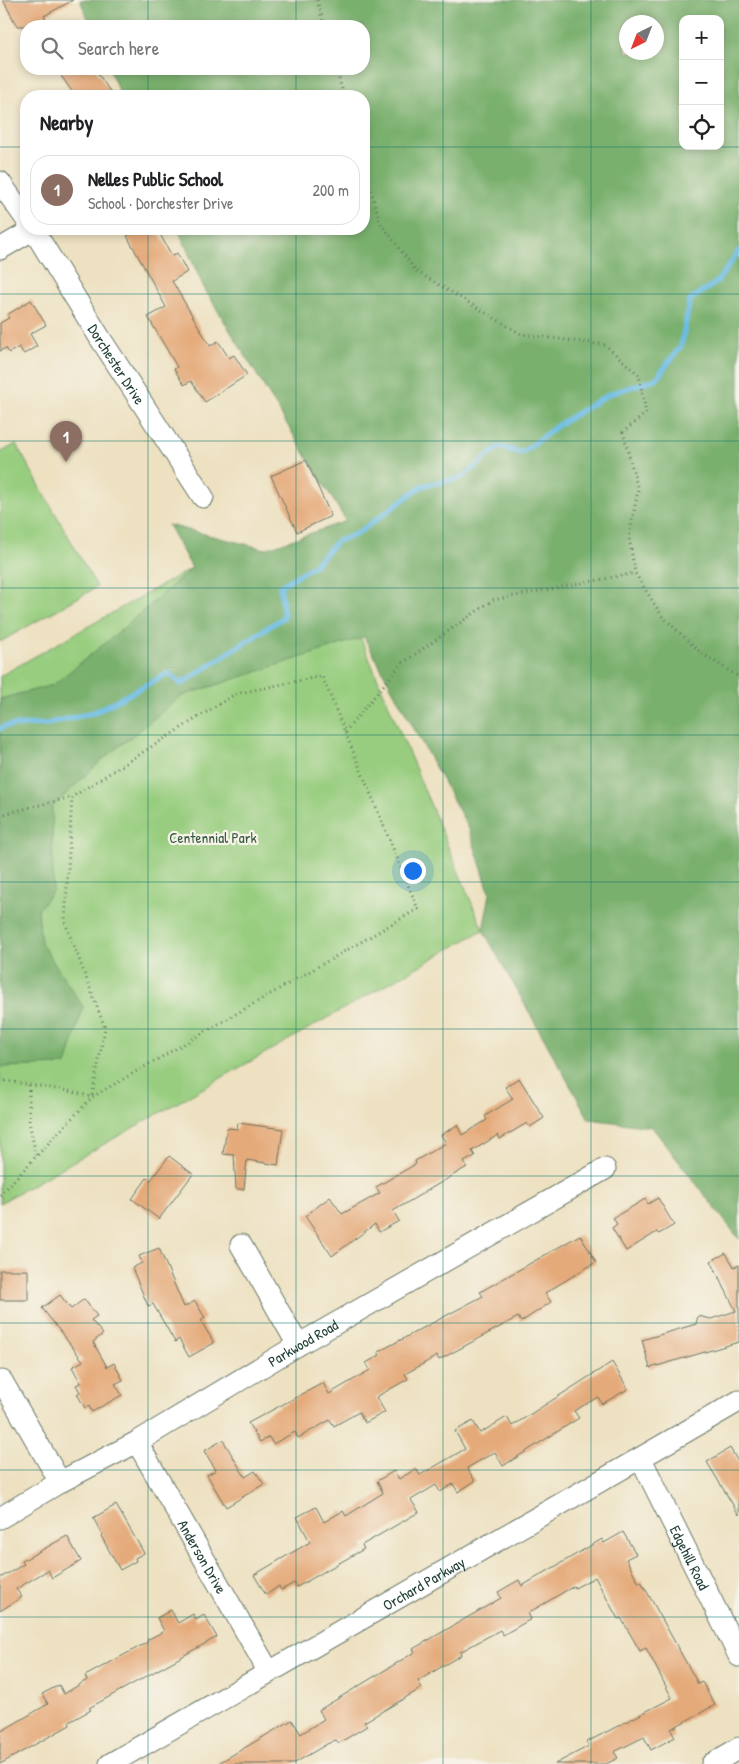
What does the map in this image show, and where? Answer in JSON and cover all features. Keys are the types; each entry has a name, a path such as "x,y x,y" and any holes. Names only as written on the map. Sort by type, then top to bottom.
{"street":[{"path":"0,182 20,210"},
{"path":"0,249 23,235"},
{"name":"Dorchester Drive","path":"37,235 100,338 203,497"},
{"name":"Parkwood Road","path":"0,1518 60,1482 138,1442 298,1345 605,1168"},
{"path":"241,1245 298,1345"},
{"path":"2,1381 60,1482"},
{"name":"Orchard Parkway","path":"110,1764 739,1401"},
{"name":"Anderson Drive","path":"138,1442 268,1672"},
{"name":"Edgehill Road","path":"641,1459 739,1656"},
{"path":"712,1764 739,1748"}],"path":[{"path":"318,0 323,20"},
{"path":"338,75 342,90"},
{"path":"370,187 380,222 416,270 521,334 605,345 639,375 646,413 623,432 638,490 629,537 635,573 662,616 701,653 739,677"},
{"path":"345,732 401,664 493,600 635,573"},
{"path":"0,815 72,797 235,694 322,676 418,909 92,1097 0,1195"},
{"path":"72,797 65,922 105,1028 92,1097"},
{"path":"0,1080 69,1091 92,1097"},
{"path":"29,1085 29,1121 36,1156"}],"green space":[{"path":"80,0 739,0 739,1239 652,1127 589,1119 483,930 490,894 469,829 364,637 182,696 102,760 52,807 53,890 38,910 41,943 83,1007 66,1065 0,1067 0,699 53,685 119,632 192,568 168,525 265,549 346,521 204,288 181,235 370,235 370,90 118,90 112,75 370,75 370,20 88,20"},
{"path":"16,444 97,587 0,642 0,453"},
{"name":"Centennial Park","path":"192,568 338,584 483,930 0,1203 0,676"}],"building":[{"path":"3,0 73,0 44,16 46,20 20,20 20,26 17,26"},
{"path":"61,75 99,75 109,90 71,90"},
{"path":"160,235 172,256 177,253 187,272 172,281 210,346 218,341 229,358 234,355 247,375 205,402 191,381 184,385 174,369 177,367 148,317 166,307 127,236"},
{"path":"31,300 46,325 30,334 37,346 24,354 19,347 9,353 6,348 0,351 0,323 9,318 7,315"},
{"path":"306,460 331,516 297,532 271,476"},
{"path":"519,1078 544,1118 530,1127 527,1123 500,1139 498,1135 472,1151 475,1156 464,1162 467,1167 393,1211 399,1221 379,1232 375,1224 332,1256 305,1216 330,1197 342,1214 380,1193 376,1187 416,1164 415,1161 446,1143 441,1135 457,1125 462,1135 487,1120 485,1116 513,1099 505,1087"},
{"path":"238,1123 283,1129 278,1165 247,1160 244,1189 236,1189 234,1155 223,1154 227,1128 237,1129"},
{"path":"169,1156 193,1174 159,1219 132,1199 147,1178 150,1181"},
{"path":"658,1198 674,1225 659,1234 657,1232 626,1251 612,1228 617,1224 613,1218 645,1199 648,1204"},
{"path":"580,1235 596,1262 545,1293 551,1302 521,1322 518,1317 439,1360 437,1356 405,1374 408,1379 376,1397 385,1412 365,1423 359,1412 334,1426 330,1420 298,1438 295,1432 273,1444 269,1437 260,1442 248,1423 323,1383 329,1394 370,1370 366,1363 380,1355 378,1352 483,1296 480,1292"},
{"path":"159,1248 184,1307 195,1301 205,1318 201,1321 214,1343 189,1357 179,1339 175,1342 153,1304 148,1306 132,1268 142,1263 139,1256"},
{"path":"726,1253 734,1267 739,1265 739,1342 650,1368 642,1340 696,1324 698,1316 711,1319 736,1311 711,1261"},
{"path":"0,1270 28,1270 28,1300 0,1300"},
{"path":"60,1295 71,1309 84,1299 97,1316 91,1320 103,1334 93,1342 107,1367 114,1363 123,1380 115,1384 122,1395 92,1412 89,1406 85,1408 77,1394 80,1392 76,1385 81,1383 72,1367 83,1361 42,1308"},
{"path":"612,1362 628,1389 602,1404 598,1397 574,1411 579,1418 503,1466 495,1452 467,1468 475,1481 458,1492 453,1484 440,1492 436,1485 411,1500 419,1512 362,1545 364,1549 297,1587 294,1583 281,1590 279,1586 266,1595 254,1575 310,1542 297,1517 316,1507 324,1522 343,1511 346,1516 383,1493 377,1481 394,1471 399,1479 416,1469 420,1475 465,1449 455,1431 473,1421 480,1433 507,1417 512,1426"},
{"path":"223,1440 245,1477 255,1471 264,1484 226,1507 207,1475 216,1470 204,1451"},
{"path":"730,1448 739,1463 739,1515 707,1462"},
{"path":"116,1505 144,1553 135,1558 136,1561 120,1570 93,1518"},
{"path":"623,1532 636,1554 626,1559 639,1583 641,1581 698,1684 702,1682 715,1705 671,1729 675,1737 651,1750 644,1737 614,1752 618,1758 606,1764 555,1764 589,1746 587,1742 672,1698 646,1648 640,1651 621,1618 618,1619 595,1577 575,1588 574,1586 528,1613 531,1619 503,1635 500,1630 460,1652 461,1655 418,1681 422,1688 364,1722 367,1726 339,1743 336,1740 327,1744 293,1764 217,1764 292,1720 301,1734 324,1719 319,1710 415,1652 413,1649 501,1598 498,1592 519,1580 522,1586 602,1539 604,1543"},
{"path":"67,1536 81,1561 52,1578 48,1570 16,1589 22,1597 0,1611 0,1578 24,1564 22,1561"},
{"path":"171,1610 178,1623 193,1614 196,1620 204,1615 217,1637 89,1708 91,1710 69,1722 70,1725 0,1764 0,1732 48,1704 42,1694 59,1685 64,1694 87,1680 85,1676 148,1642 147,1640 164,1631 157,1618"}],"waterway":[{"path":"0,729 5,726 47,724 95,712 169,673 181,684 284,617 280,586 313,566 337,541 355,535 422,486 463,477 499,447 522,453 558,425 609,394 656,379 681,346 690,300 717,282 739,251"}],"place":[{"name":"Nelles Public School","path":"66,462"}]}
